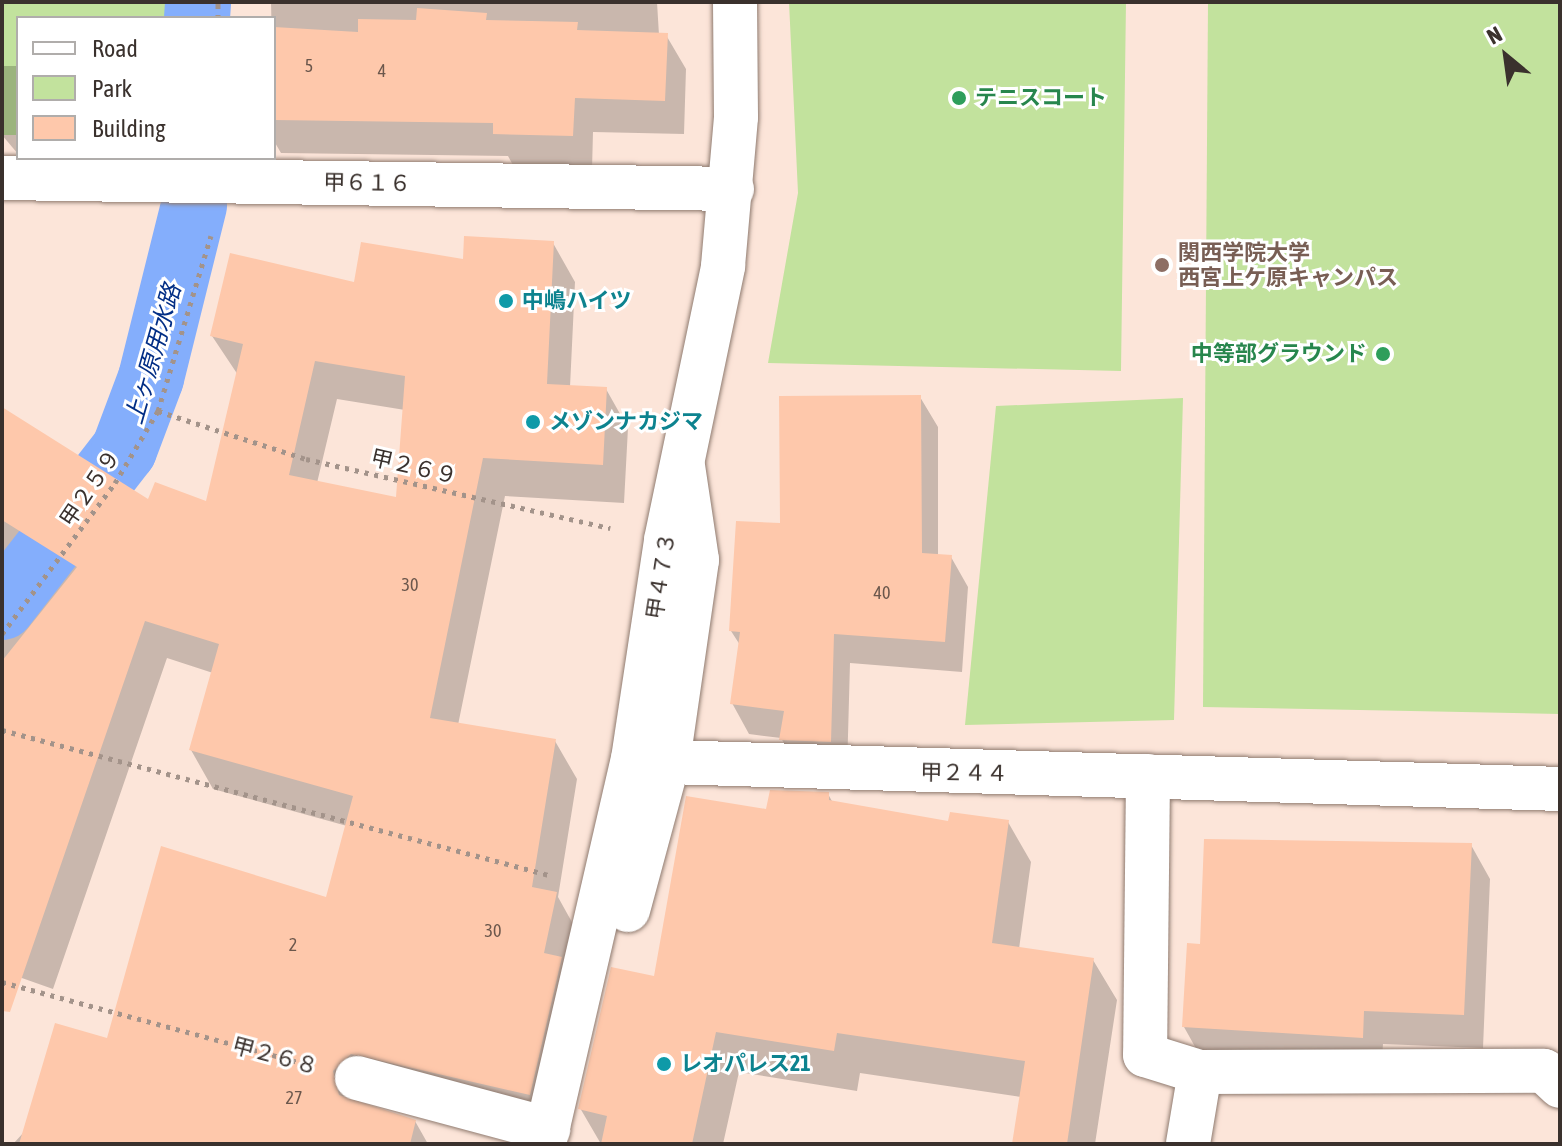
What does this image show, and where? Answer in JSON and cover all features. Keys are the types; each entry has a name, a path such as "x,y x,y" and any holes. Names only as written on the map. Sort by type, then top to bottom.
{"street":[{"name":"甲４７３","path":"546,1137 633,759 666,540 723,266 732,189 735,2"},
{"name":"甲６１６","path":"2,178 732,189"},
{"path":"559,1084 591,1048 668,762 697,560 683,466"},
{"name":"甲２４４","path":"668,762 1560,789"},
{"path":"1148,776 1145,1055 1200,1072 1544,1071 1560,1086"},
{"path":"1188,1144 1200,1072"},
{"path":"357,1078 546,1137"}],"path":[{"name":"甲２５９","path":"2,634 115,483 158,411 216,220 214,180"},
{"name":"甲２６９","path":"158,411 306,459 666,540"},
{"path":"2,730 604,890"},
{"name":"甲２６８","path":"2,982 357,1078"}],"green space":[{"path":"2,2 179,2 178,16 16,16 16,135 2,135"},
{"name":"テニスコート","path":"789,2 1126,2 1121,371 768,363 798,193"},
{"name":"中等部グラウンド","path":"1208,2 1560,2 1560,714 1203,707"},
{"path":"1183,398 1174,720 965,725 996,406"}],"building":[{"path":"417,8 487,13 486,20 578,22 577,30 668,33 665,101 575,98 573,136 493,134 493,123 276,120 276,27 358,32 358,19 416,20"},
{"path":"464,236 554,241 547,384 607,387 603,465 483,458 430,718 556,739 532,887 557,892 544,953 562,957 530,1095 351,1054 333,1071 339,1095 416,1120 410,1144 19,1144 55,1023 107,1038 161,846 326,897 353,796 189,750 219,644 145,621 10,1012 2,1011 2,661 77,567 2,520 2,407 148,499 155,482 206,501 243,344 210,336 230,253 354,282 361,242 463,259","holes":["315,361 405,376 396,497 289,475"]},
{"path":"921,395 922,553 952,555 945,642 834,634 831,742 779,740 784,711 730,704 740,632 729,631 736,521 780,523 779,396"},
{"path":"770,790 829,792 829,800 948,821 950,812 1009,820 992,943 1094,958 1067,1144 1012,1144 1025,1061 837,1033 834,1051 716,1032 692,1144 601,1144 607,1116 578,1109 611,967 654,976 686,796 766,809"},
{"path":"1204,839 1472,843 1464,1015 1364,1011 1363,1038 1182,1027 1187,943 1200,944"}],"waterway":[{"name":"上ヶ原用水路","path":"197,16 198,2"},
{"name":"上ヶ原用水路","path":"2,607 124,450 151,378 194,205"}],"place":[{"name":"テニスコート","path":"959,98"},
{"name":"関西学院大学 西宮上ケ原キャンパス","path":"1162,265"},
{"name":"中嶋ハイツ","path":"506,301"},
{"name":"中等部グラウンド","path":"1383,354"},
{"name":"メゾンナカジマ","path":"533,422"},
{"name":"レオパレス21","path":"664,1064"}]}
